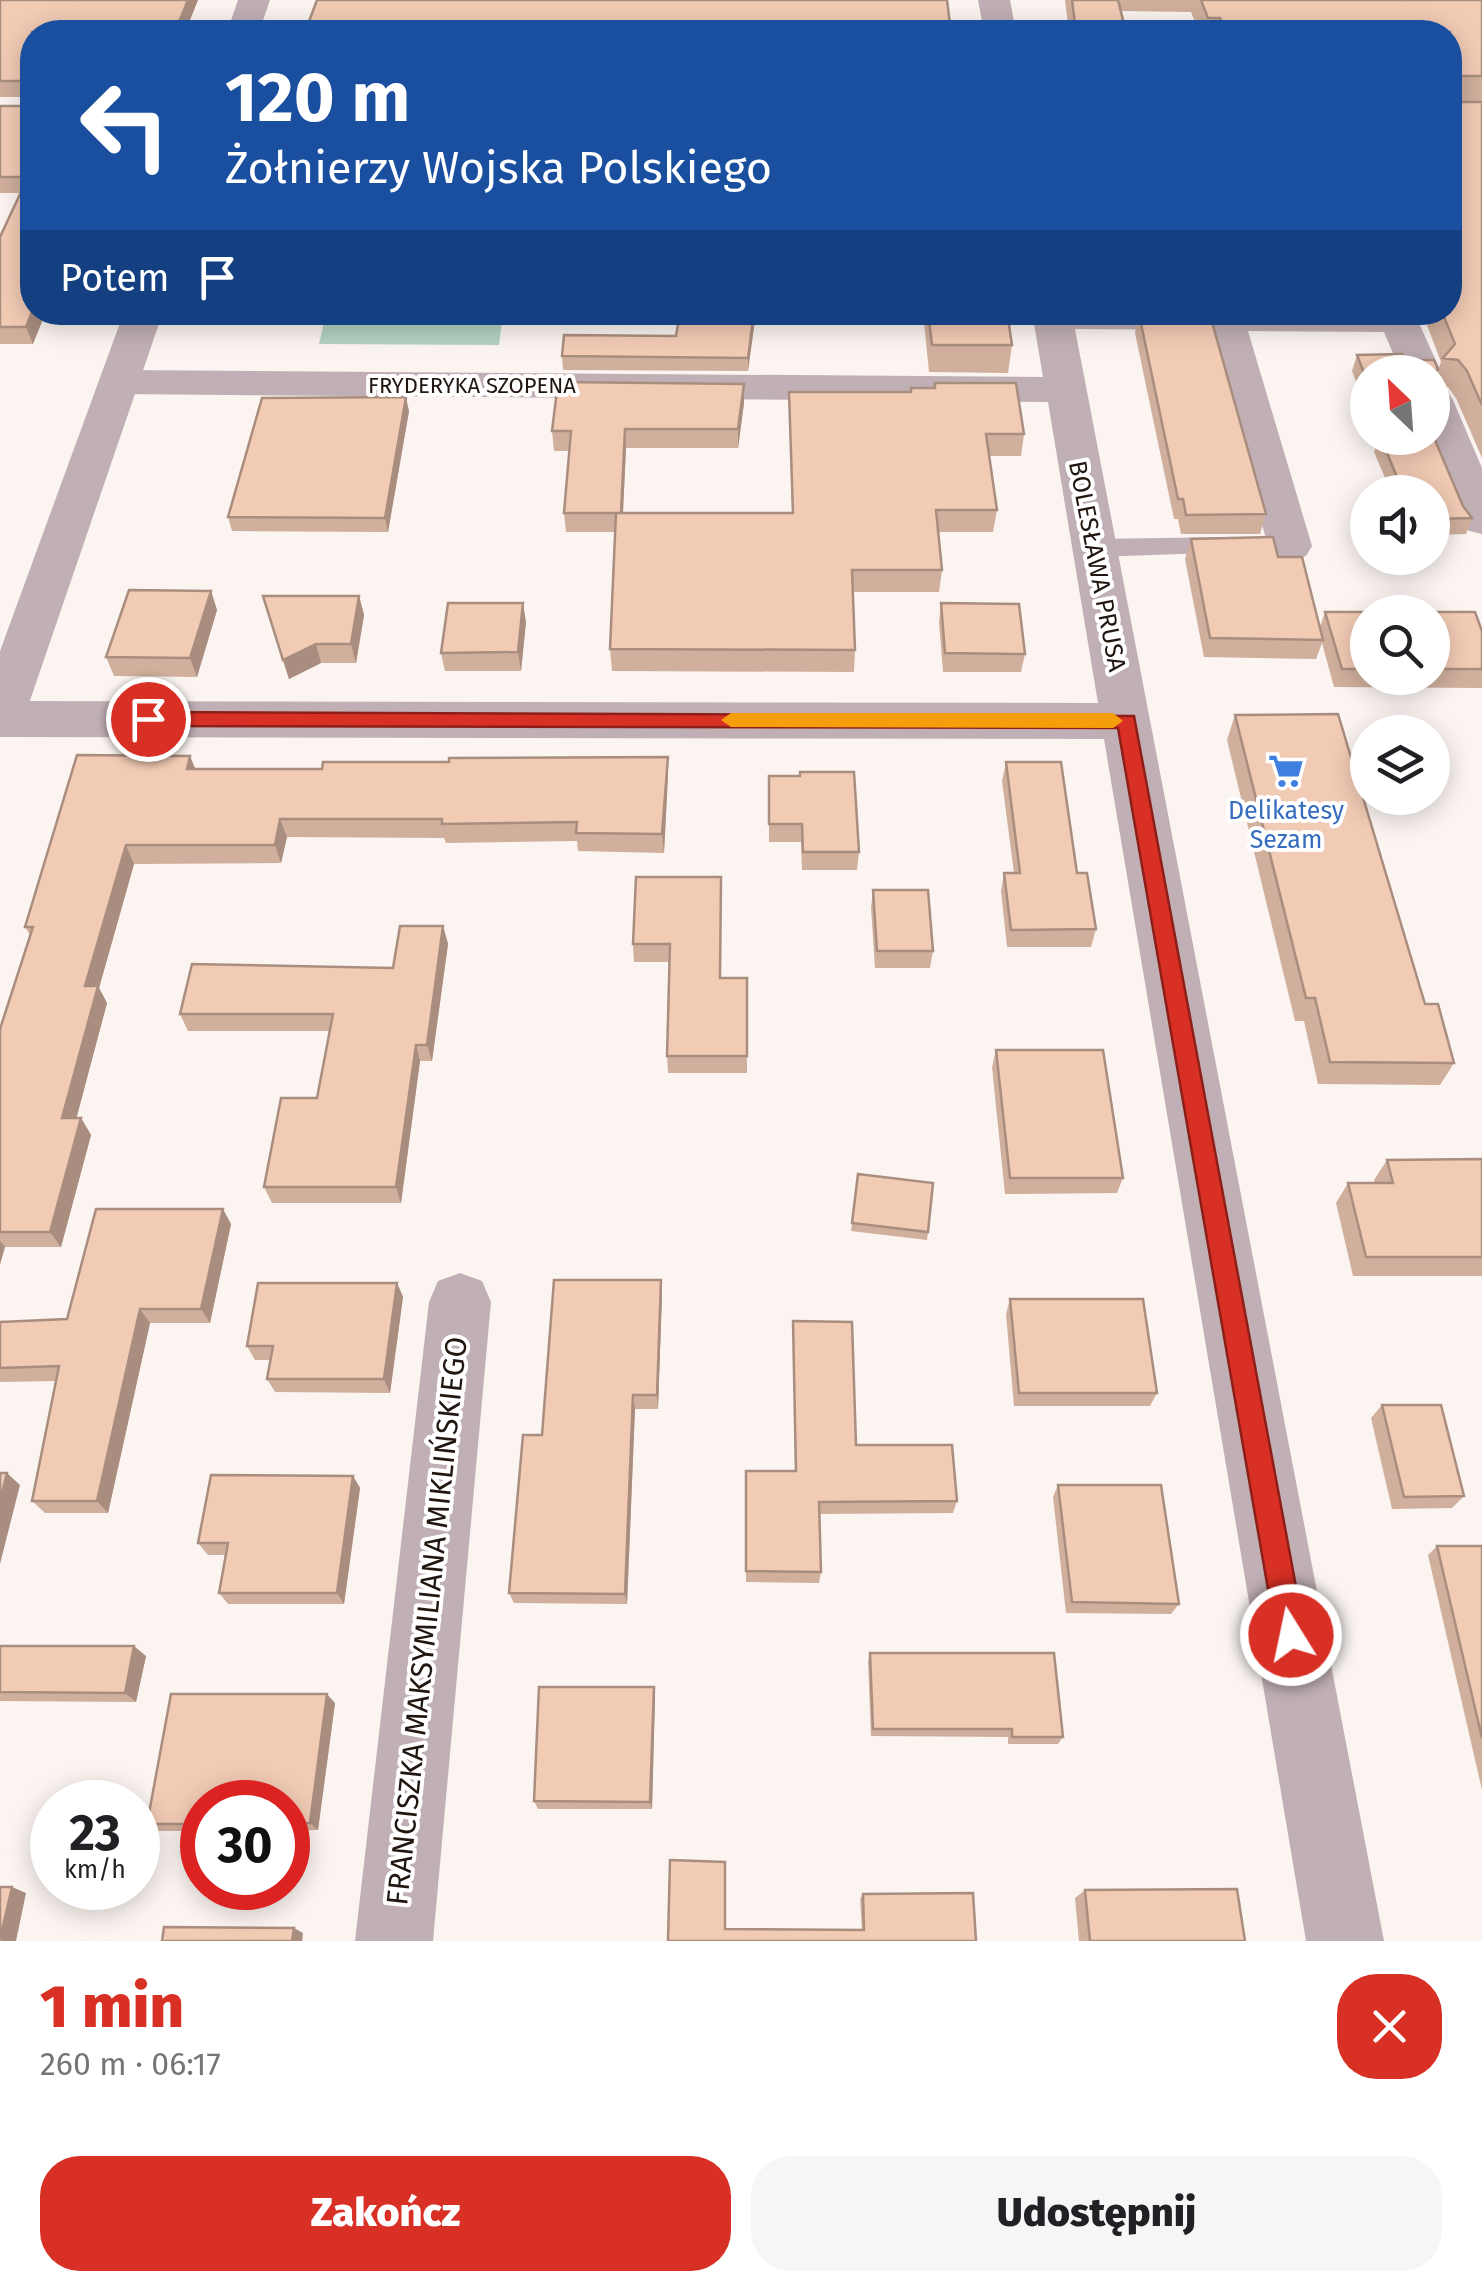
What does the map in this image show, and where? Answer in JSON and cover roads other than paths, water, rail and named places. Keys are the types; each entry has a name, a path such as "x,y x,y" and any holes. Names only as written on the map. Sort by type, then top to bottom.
{"street":[{"path":"140,325 0,718 1127,721"},
{"name":"BOLESŁAWA PRUSA","path":"1054,325 1345,1941"},
{"path":"1226,325 1270,546"},
{"path":"1402,325 1414,355"},
{"name":"FRYDERYKA SZOPENA","path":"120,382 1064,390"},
{"path":"1450,443 1482,520"},
{"name":"FRANCISZKA MAKSYMILIANA MIKLIŃSKIEGO","path":"394,1941 460,1302"}],"lane":[{"path":"1094,548 1270,546"}],"place":[{"name":"Delikatesy Sezam","path":"1286,771"}]}
